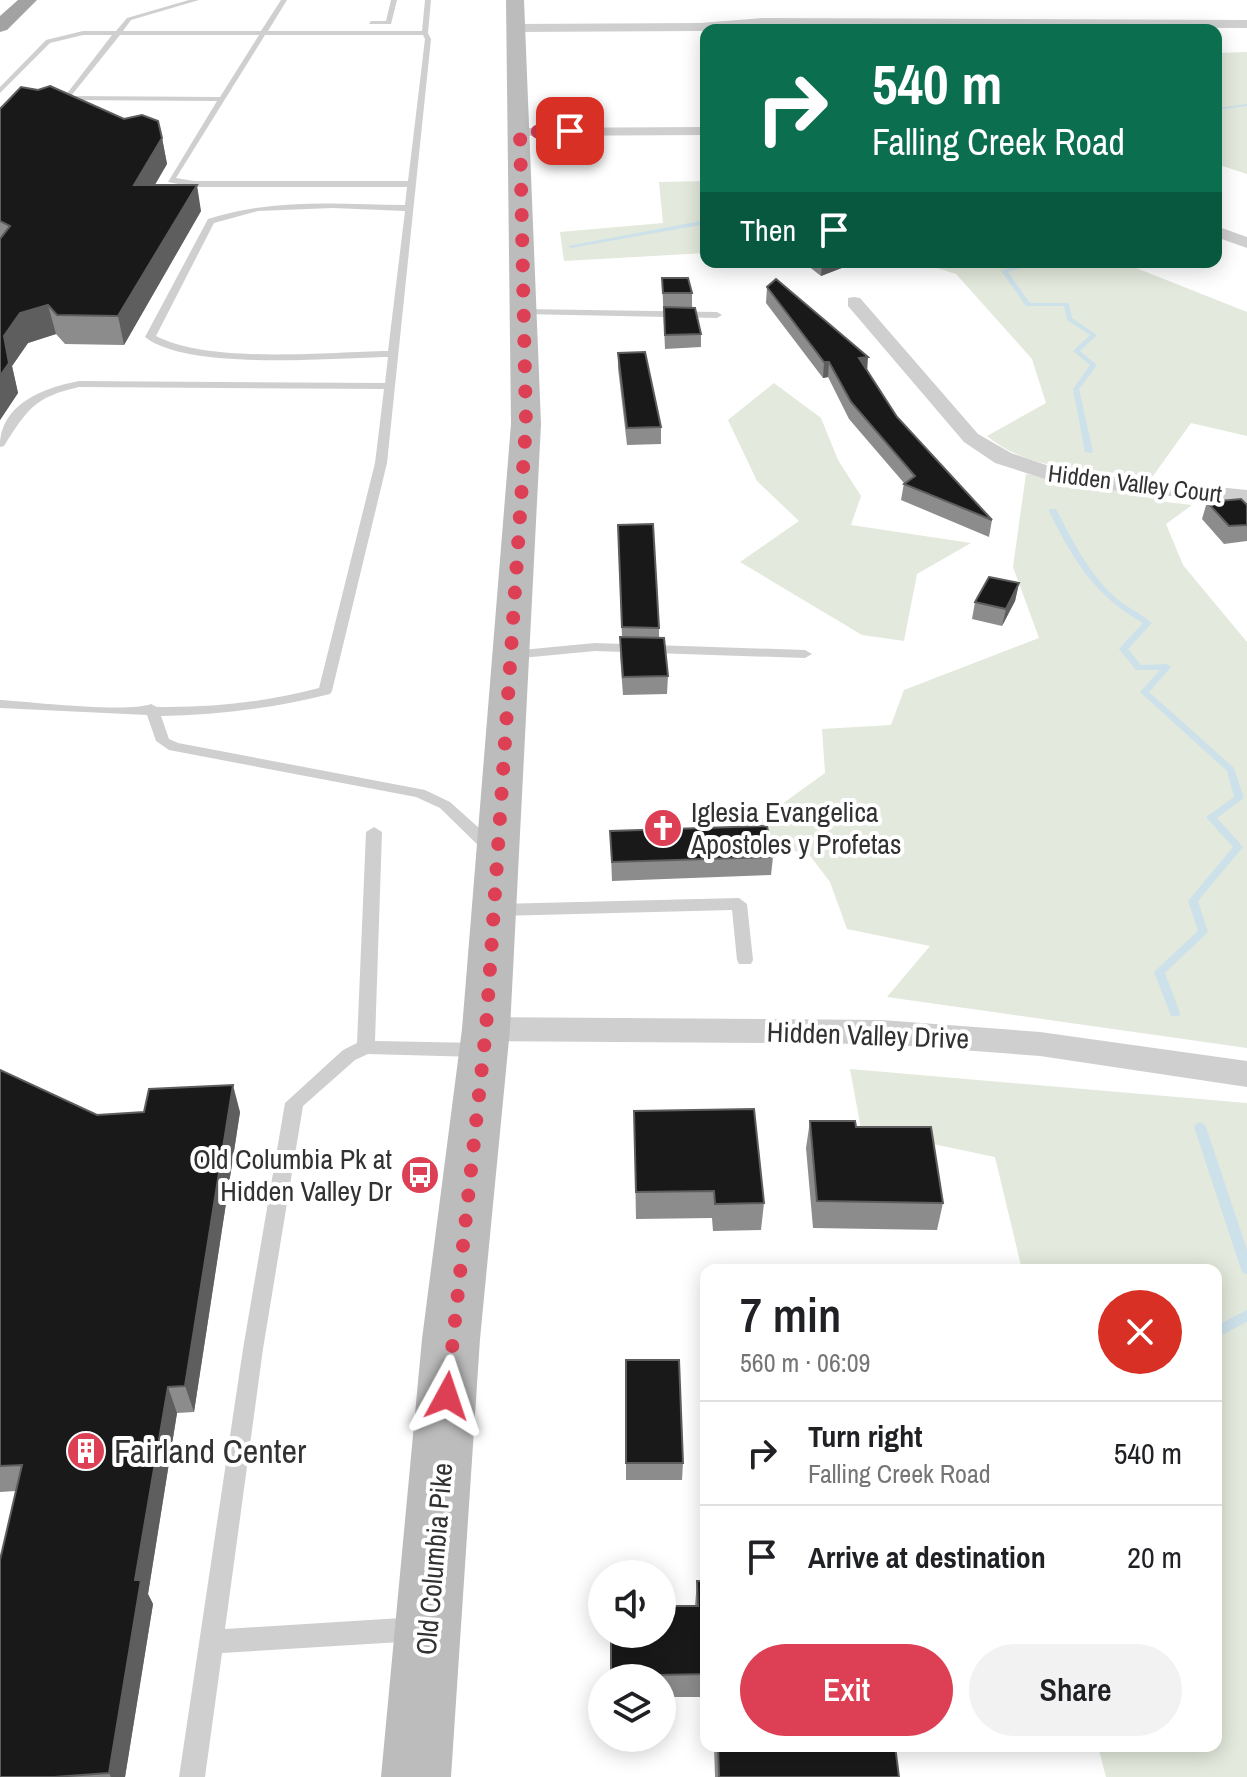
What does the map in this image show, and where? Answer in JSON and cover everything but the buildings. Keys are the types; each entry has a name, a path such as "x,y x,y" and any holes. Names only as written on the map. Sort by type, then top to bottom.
{"highway":[{"path":"0,26 28,0"}],"main road":[{"name":"Old Columbia Pike","path":"416,1777 451,1339 485,1040 526,424 515,14"}],"street":[{"path":"877,3 887,22"},
{"path":"1074,6 1086,23"},
{"path":"515,14 700,27"},
{"path":"830,24 1247,24"},
{"path":"520,132 700,131"},
{"path":"1222,233 1247,243"},
{"name":"Hidden Valley Court","path":"854,302 971,438 1003,458 1064,478 1247,497"},
{"name":"Hidden Valley Drive","path":"485,1040 882,1032 1040,1044 1247,1074"}],"lane":[{"path":"196,0 126,22 65,98 222,99"},
{"path":"284,0 171,180 194,184 410,184"},
{"path":"205,23 389,23 394,0"},
{"path":"0,704 240,709 288,702 325,691 365,540 381,463 428,39 425,33 428,0"},
{"path":"126,22 158,23"},
{"path":"0,91 48,41 83,33 425,33"},
{"path":"395,354 217,354 160,347 150,337 211,221 232,212 261,208 408,208"},
{"path":"524,312 717,315"},
{"path":"0,444 27,401 45,391 79,384 391,386"},
{"path":"511,655 595,647 805,654"},
{"path":"151,708 163,741 174,747 420,793 445,805 497,854"},
{"path":"366,1047 374,832"},
{"path":"494,911 739,904 745,960"},
{"path":"192,1777 253,1349 294,1103 349,1055 366,1047 485,1040"},
{"path":"211,1642 428,1628"}],"shaded area":[{"path":"1247,52 1247,174 1222,166 1222,53"},
{"path":"700,181 700,253 564,261 560,232 663,223 659,182"},
{"path":"937,268 1136,268 1247,312 1247,436 1191,423 1153,476 1066,468 1024,457 1004,448 987,436 1046,403 1032,359 956,274"},
{"path":"774,383 821,418 838,460 861,496 851,525 971,543 917,574 904,641 862,635 740,562 799,521 757,481 728,420"},
{"path":"1026,474 1153,492 1157,501 1192,505 1166,524 1183,565 1247,642 1247,1048 887,997 930,946 847,929 830,882 808,853 774,848 757,822 825,773 822,729 891,725 904,690 1039,638 1013,567"},
{"path":"850,1069 1247,1103 1247,1777 1106,1777 1100,1752 1222,1752 1222,1264 1021,1264 995,1157 861,1129"}],"waterway":[{"path":"1222,108 1247,105"},
{"path":"571,246 700,223"},
{"path":"1015,268 1004,271 1028,305 1067,304 1069,319 1094,335 1076,351 1094,365 1076,389 1089,452"},
{"path":"1053,511 1090,576 1115,601 1148,623 1123,649 1139,668 1167,667 1144,692 1231,770 1239,798 1211,817 1238,847 1193,901 1203,932 1159,972 1175,1013"},
{"path":"1200,1127 1247,1269"},
{"path":"1222,1329 1247,1316"}],"place":[{"name":"Iglesia Evangelica Apostoles y Profetas","path":"663,828"},
{"name":"Old Columbia Pk at Hidden Valley Dr","path":"420,1175"},
{"name":"Fairland Center","path":"86,1451"}],"route":[{"path":"447,1396 486,1029 526,424 520,132 570,131"}]}
